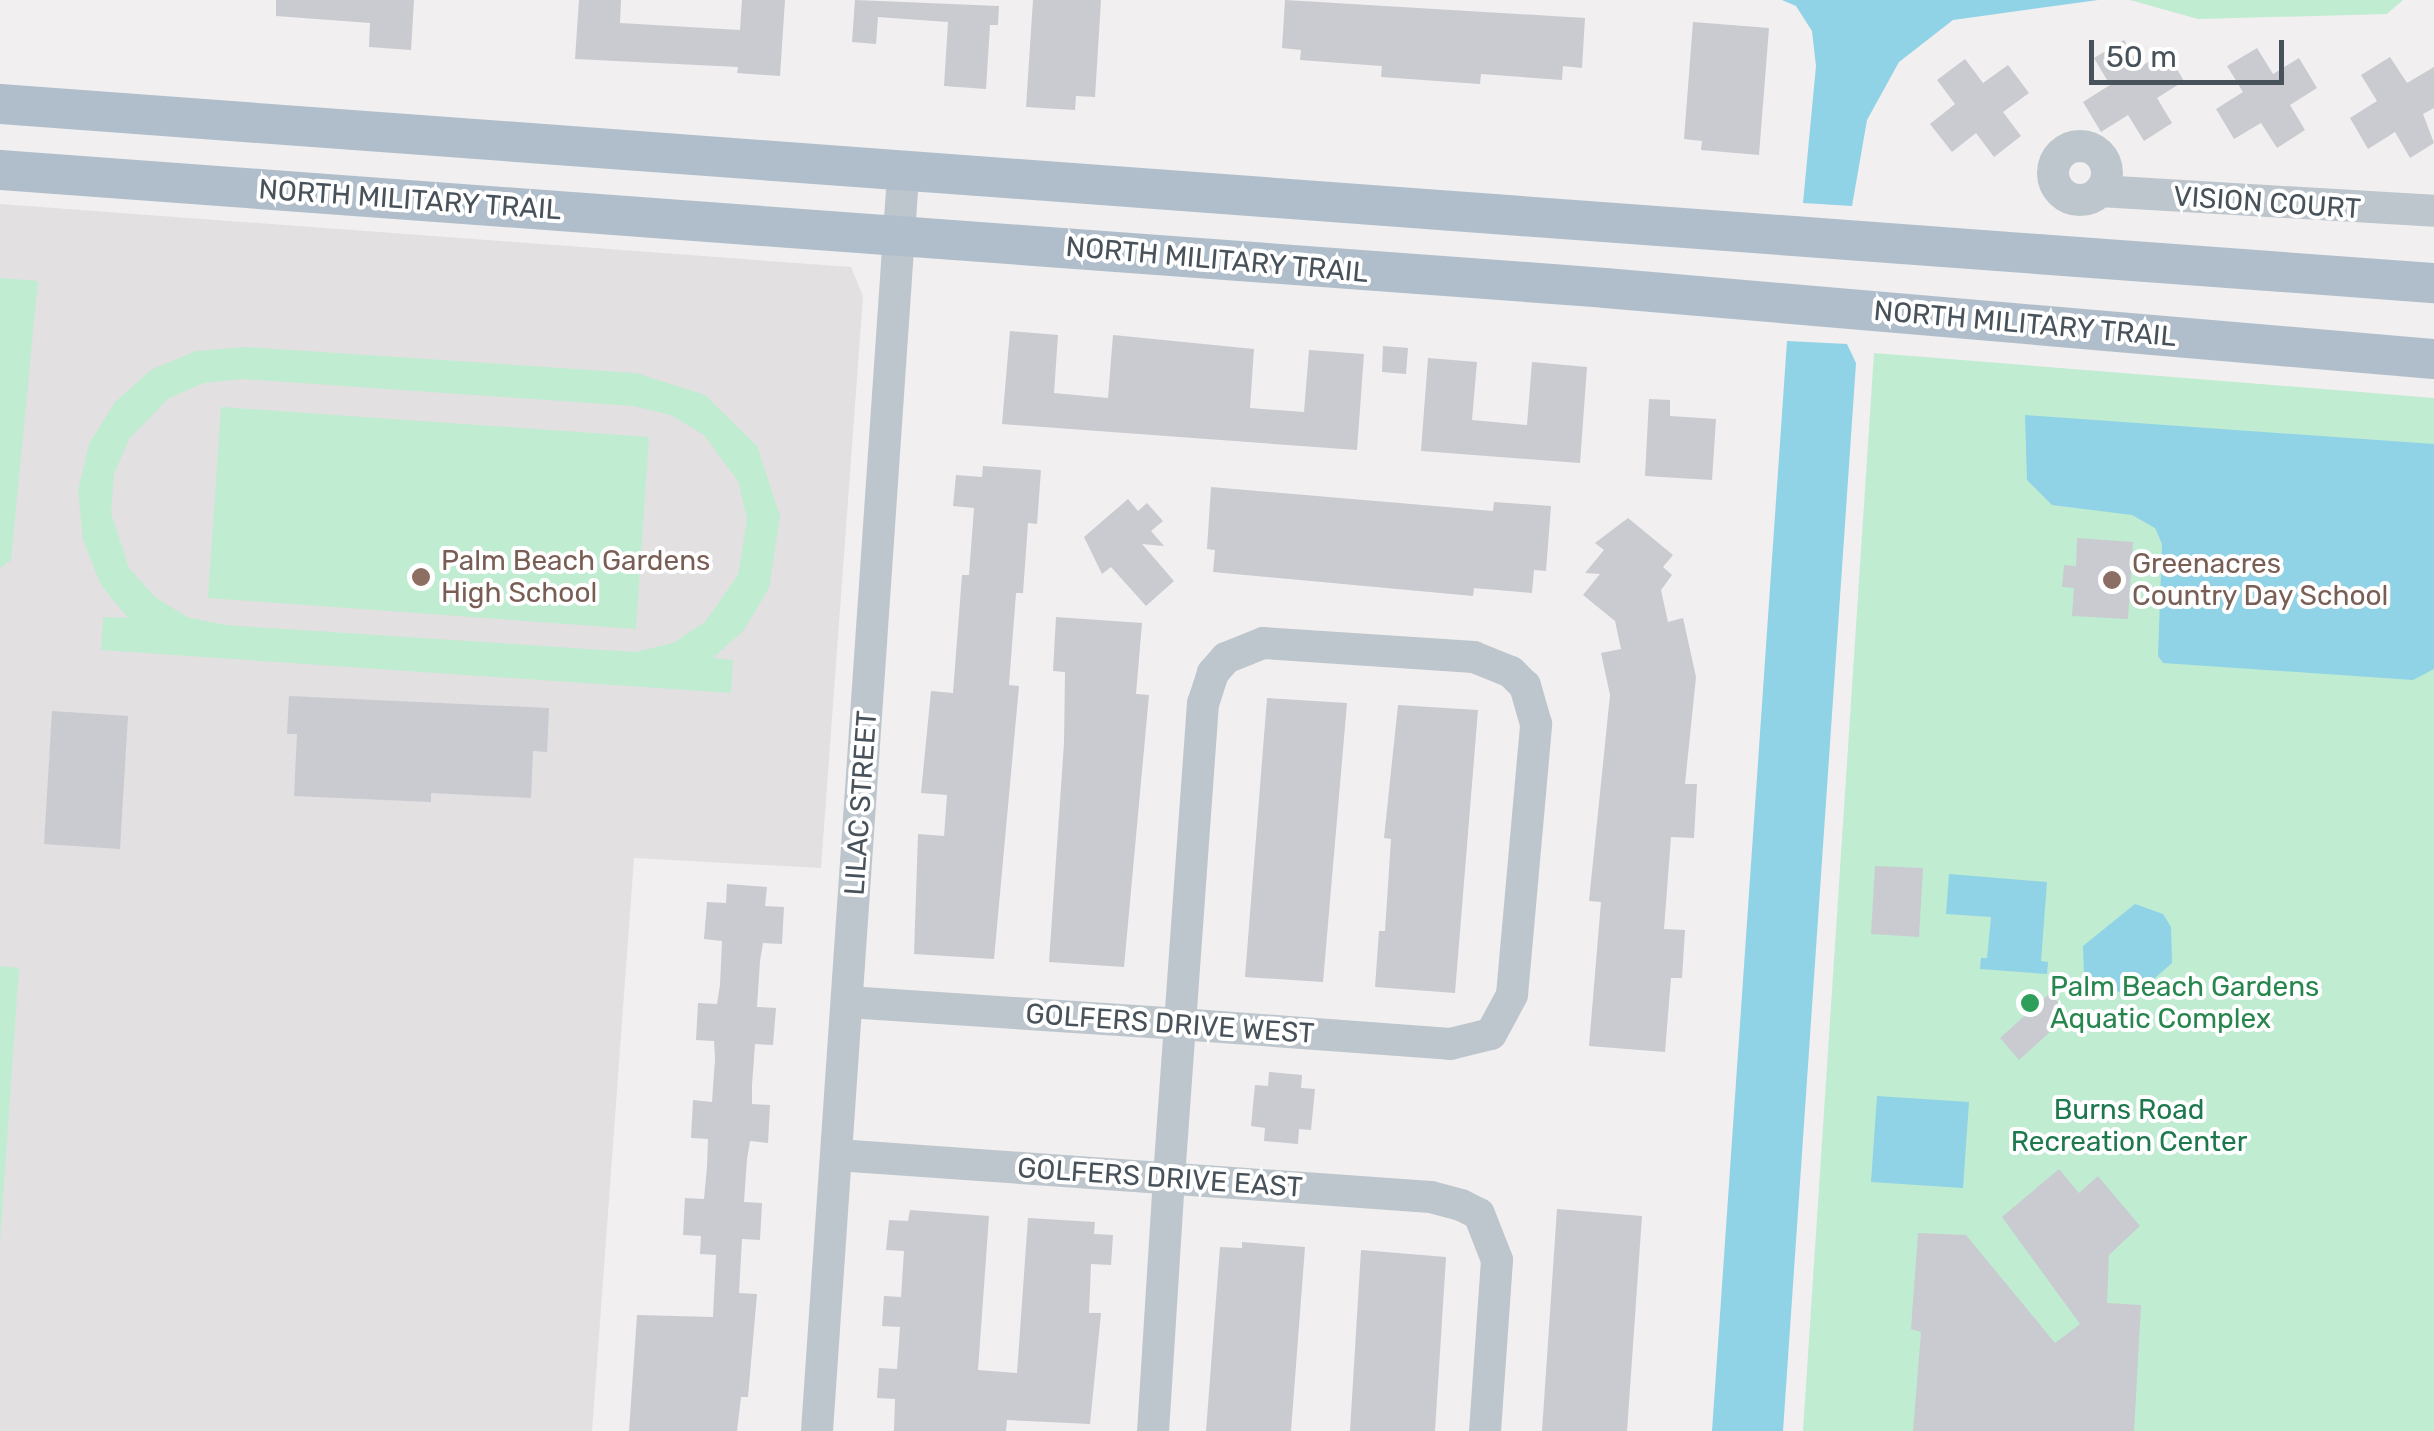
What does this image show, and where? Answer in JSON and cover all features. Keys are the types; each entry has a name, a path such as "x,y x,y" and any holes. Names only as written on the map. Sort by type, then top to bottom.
{"main road":[{"path":"0,104 904,175 2434,283"},
{"name":"NORTH MILITARY TRAIL","path":"0,170 899,235 2434,359"}],"street":[{"name":"LILAC STREET","path":"817,1431 904,175"},
{"name":"VISION COURT","path":"2100,191 2434,212"},
{"name":"GOLFERS DRIVE WEST","path":"848,1002 1450,1044 1491,1034 1512,995 1536,724 1525,686 1512,672 1474,657 1263,643 1226,658 1203,704 1180,1024"},
{"path":"1152,1431 1180,1024"},
{"name":"GOLFERS DRIVE EAST","path":"837,1155 1431,1197 1480,1214 1497,1260 1485,1431"}],"shaded area":[{"name":"Palm Beach Gardens High School","path":"0,204 851,267 863,296 821,868 634,858 592,1431 0,1431"}],"green space":[{"path":"2130,0 2403,0 2387,14 2198,19"},
{"path":"0,278 38,281 11,560 0,568"},
{"path":"245,347 636,373 705,395 757,446 780,516 769,588 744,630 713,658 733,660 731,693 101,650 103,617 128,618 101,585 83,540 78,491 89,444 115,402 151,370 196,351","holes":["242,379 633,406 671,415 704,435 738,481 747,519 738,575 705,622 673,643 635,652 225,625 187,617 155,597 129,568 111,513 114,474 129,439 169,398 204,383"]},
{"name":"Burns Road Recreation Center","path":"1874,353 2434,398 2434,1431 1803,1431"},
{"path":"221,407 649,437 636,629 208,598"},
{"path":"0,966 19,968 0,1242"}],"water":[{"path":"1782,0 2098,0 1953,20 1899,62 1867,120 1852,206 1803,203 1816,66 1812,31 1796,6"},
{"path":"1787,341 1847,344 1856,363 1783,1431 1712,1431"},
{"path":"2025,415 2434,444 2434,669 2413,680 2163,663 2158,656 2162,544 2155,528 2132,515 2052,505 2027,480"},
{"path":"1949,874 2047,882 2041,961 2048,962 2047,974 1980,969 1981,958 1987,958 1991,917 1946,914"},
{"path":"2135,904 2163,914 2171,927 2172,963 2138,993 2107,991 2084,975 2083,946"},
{"path":"1877,1096 1969,1102 1963,1188 1871,1182"}],"building":[{"path":"276,0 414,0 411,50 369,47 370,23 276,16"},
{"path":"579,0 621,0 620,23 740,30 742,0 785,0 780,76 737,73 738,67 575,59"},
{"path":"855,0 999,6 998,25 990,25 986,89 944,86 948,22 878,17 876,44 852,42"},
{"path":"1033,0 1101,0 1095,97 1076,96 1075,110 1026,107"},
{"path":"1285,0 1585,18 1582,68 1563,66 1562,80 1481,74 1480,84 1381,77 1382,66 1300,60 1301,50 1282,48"},
{"path":"1693,22 1769,28 1759,155 1701,150 1702,141 1684,139"},
{"path":"2124,40 2140,67 2166,51 2184,81 2157,98 2172,123 2144,141 2128,115 2101,132 2083,102 2110,85 2094,58"},
{"path":"2257,48 2273,74 2299,58 2317,88 2290,105 2305,130 2277,148 2261,123 2234,139 2216,109 2243,92 2227,66"},
{"path":"2390,57 2407,83 2434,67 2434,108 2423,114 2434,143 2410,158 2395,132 2368,149 2350,118 2377,101 2361,75"},
{"path":"1965,59 1983,83 2008,65 2029,93 2003,112 2021,136 1994,157 1976,133 1952,152 1930,124 1955,104 1937,80"},
{"path":"1010,331 1058,335 1054,393 1108,398 1113,335 1254,349 1250,408 1304,412 1309,350 1364,354 1357,450 1002,424"},
{"path":"1383,346 1408,348 1406,374 1382,372"},
{"path":"1428,358 1477,362 1472,420 1527,425 1532,362 1587,367 1580,463 1421,451"},
{"path":"1649,399 1670,400 1670,416 1716,419 1712,480 1645,476"},
{"path":"983,466 1041,470 1037,524 1028,523 1023,593 1016,593 1009,685 1019,686 994,959 914,954 918,834 944,836 947,795 921,793 931,691 953,693 962,575 969,575 974,508 953,506 956,475 982,477"},
{"path":"1211,487 1493,511 1494,502 1551,506 1546,571 1534,570 1532,593 1474,588 1473,596 1213,572 1215,550 1207,549"},
{"path":"1128,499 1138,511 1147,503 1163,521 1151,531 1164,546 1142,544 1174,581 1146,606 1111,567 1102,574 1084,537"},
{"path":"1628,518 1673,555 1663,567 1672,575 1661,590 1668,622 1683,618 1696,677 1685,784 1697,784 1694,838 1671,837 1664,929 1685,930 1682,978 1671,978 1665,1052 1589,1046 1601,902 1589,901 1610,695 1601,653 1621,649 1615,621 1583,595 1600,574 1585,573 1604,550 1595,543"},
{"path":"2077,538 2133,542 2128,619 2072,616 2074,588 2062,587 2064,565 2076,566"},
{"path":"1056,617 1142,623 1136,694 1149,695 1124,967 1049,962 1064,743 1065,672 1053,671"},
{"path":"289,696 549,708 547,752 533,751 531,798 431,793 431,802 294,796 297,734 287,734"},
{"path":"1267,698 1347,703 1323,982 1245,977"},
{"path":"1398,705 1478,710 1455,993 1375,987 1379,931 1385,931 1391,839 1384,838"},
{"path":"52,711 128,716 120,849 44,844"},
{"path":"1875,866 1923,868 1919,937 1871,934"},
{"path":"727,884 767,887 765,906 784,907 782,944 763,943 760,961 757,1007 776,1008 773,1045 755,1044 752,1085 752,1104 770,1105 768,1143 750,1141 747,1159 744,1202 762,1203 760,1240 742,1239 739,1293 757,1294 748,1397 741,1397 737,1431 629,1431 637,1315 713,1317 716,1255 700,1254 701,1236 683,1235 685,1198 704,1199 707,1167 708,1139 691,1138 693,1100 712,1102 714,1041 696,1040 698,1003 717,1004 720,985 722,941 704,939 707,902 726,903"},
{"path":"2050,993 2069,1015 2019,1060 2000,1038"},
{"path":"1269,1072 1302,1075 1301,1088 1315,1089 1311,1130 1299,1129 1298,1144 1264,1141 1265,1128 1251,1126 1255,1085 1268,1086"},
{"name":"Burns Road Recreation Center","path":"2059,1169 2079,1193 2098,1176 2140,1226 2109,1255 2107,1303 2141,1305 2134,1431 1913,1431 1921,1332 1911,1329 1918,1233 1966,1235 2055,1343 2080,1324 2002,1217"},
{"path":"1557,1209 1642,1216 1627,1431 1542,1431"},
{"path":"910,1210 989,1216 978,1370 1017,1373 1028,1218 1095,1222 1094,1234 1113,1235 1111,1265 1091,1264 1089,1313 1101,1313 1090,1424 1007,1420 1006,1431 894,1431 895,1399 877,1398 879,1368 897,1369 900,1327 882,1326 884,1296 901,1297 904,1251 886,1250 889,1220 908,1221"},
{"path":"1242,1242 1305,1247 1291,1431 1206,1431 1220,1247 1242,1248"},
{"path":"1361,1250 1446,1257 1435,1431 1350,1431"}],"place":[{"name":"Palm Beach Gardens High School","path":"421,577"},
{"name":"Greenacres Country Day School","path":"2112,580"},
{"name":"Palm Beach Gardens Aquatic Complex","path":"2030,1003"}]}
